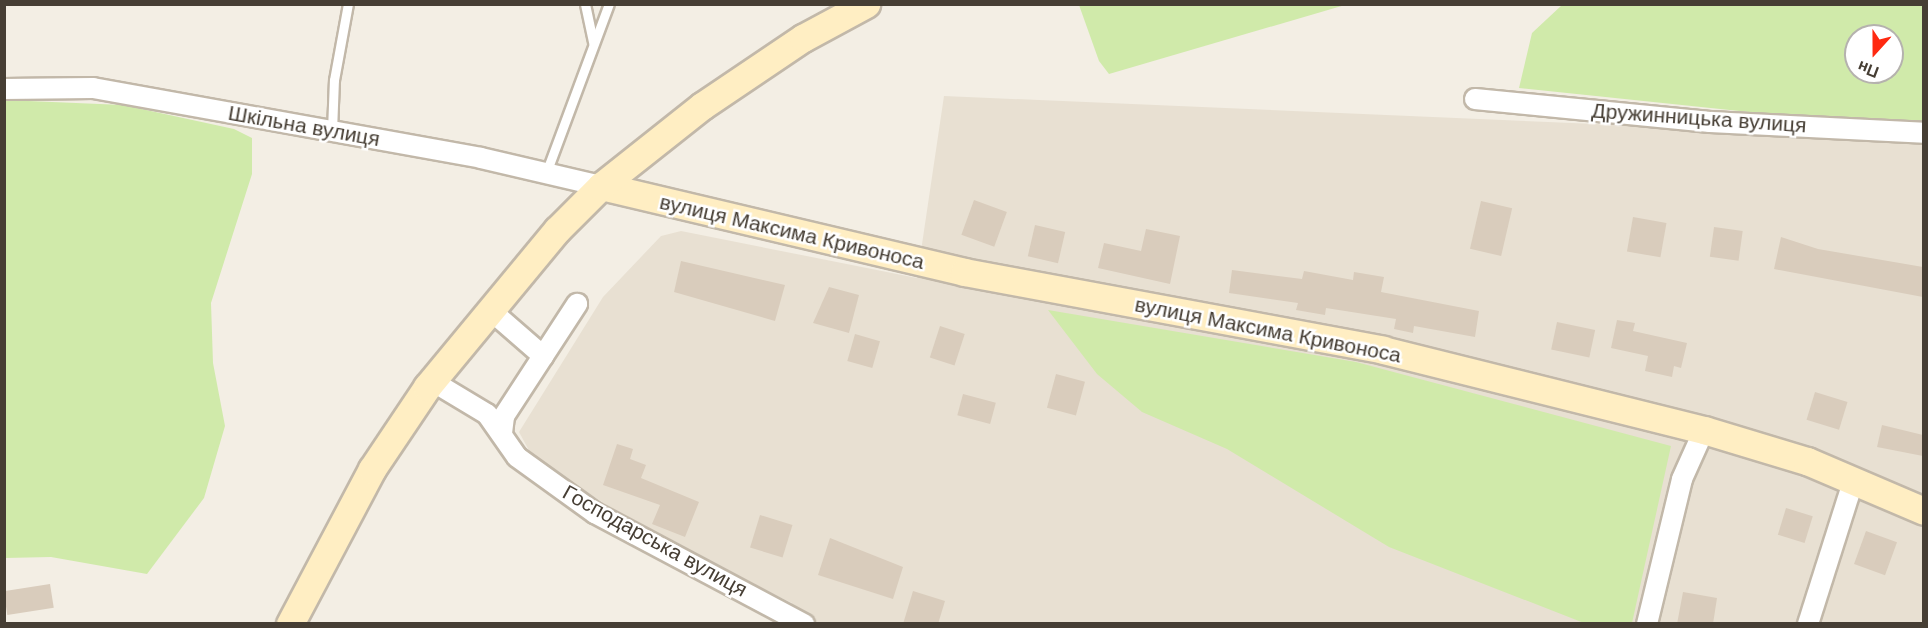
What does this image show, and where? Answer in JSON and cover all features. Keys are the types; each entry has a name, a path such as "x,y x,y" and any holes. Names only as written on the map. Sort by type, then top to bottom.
{"street":[{"path":"290,624 372,469 432,381 489,309 601,186 702,106 803,38 867,4"},
{"name":"Шкільна вулиця","path":"4,89 93,88 546,172 601,186"},
{"name":"Дружинницька вулиця","path":"1475,99 1710,122 1923,133"},
{"name":"вулиця Максима Кривоноса","path":"601,186 964,272 1383,350 1704,430 1854,479 1923,511"},
{"path":"502,433 504,416 577,304"},
{"path":"489,309 543,356"},
{"name":"Господарська вулиця","path":"432,381 487,414 517,457 595,513 804,624"},
{"path":"1647,624 1682,479 1704,430"},
{"path":"1808,624 1854,479"}],"lane":[{"path":"332,131 333,80 348,4"},
{"path":"585,4 594,45"},
{"path":"546,172 609,4"}],"shaded area":[{"path":"944,96 1923,138 1923,623 784,623 792,603 646,531 532,456 519,432 603,297 661,236 681,231 917,278"}],"green space":[{"path":"1079,4 1345,5 1109,74 1099,61"},
{"path":"1562,5 1923,5 1923,124 1883,126 1519,88 1532,33"},
{"path":"5,100 123,105 234,129 252,138 252,174 211,303 213,363 225,426 204,498 147,574 51,557 5,558"},
{"path":"1048,310 1356,362 1671,446 1632,623 1584,623 1389,547 1227,449 1142,412 1097,374"}],"building":[{"path":"974,200 1007,212 994,247 961,235"},
{"path":"1481,201 1512,208 1501,256 1470,249"},
{"path":"1633,217 1666,223 1660,257 1627,251"},
{"path":"1035,225 1065,232 1058,263 1028,256"},
{"path":"1714,227 1743,231 1739,261 1710,257"},
{"path":"1146,229 1180,236 1170,284 1098,268 1104,243 1141,251"},
{"path":"1781,237 1818,249 1923,267 1923,297 1774,269"},
{"path":"681,261 785,285 775,321 674,292"},
{"path":"1232,270 1302,279 1304,271 1353,280 1354,272 1384,277 1381,292 1479,311 1475,337 1414,326 1413,333 1394,329 1396,319 1326,308 1325,315 1296,310 1298,303 1229,293"},
{"path":"829,287 859,295 849,333 813,323"},
{"path":"1617,320 1635,323 1633,331 1687,343 1681,368 1674,366 1672,377 1645,371 1648,356 1611,348"},
{"path":"1557,322 1595,330 1589,357 1551,349"},
{"path":"940,326 965,334 955,365 930,357"},
{"path":"855,334 880,341 872,368 847,361"},
{"path":"1056,374 1085,382 1076,416 1047,408"},
{"path":"1815,392 1848,402 1839,430 1807,420"},
{"path":"963,394 996,403 990,424 957,415"},
{"path":"1882,425 1923,435 1923,456 1877,447"},
{"path":"617,444 633,449 630,459 646,465 641,478 699,502 685,537 652,524 660,505 603,485"},
{"path":"1786,508 1813,516 1805,543 1778,535"},
{"path":"760,515 793,525 783,557 750,548"},
{"path":"1866,531 1897,542 1885,575 1854,564"},
{"path":"830,538 903,567 893,599 818,575"},
{"path":"50,584 54,608 7,615 4,591"},
{"path":"913,591 945,601 938,624 903,624"},
{"path":"1683,592 1717,598 1713,624 1677,624"}]}
